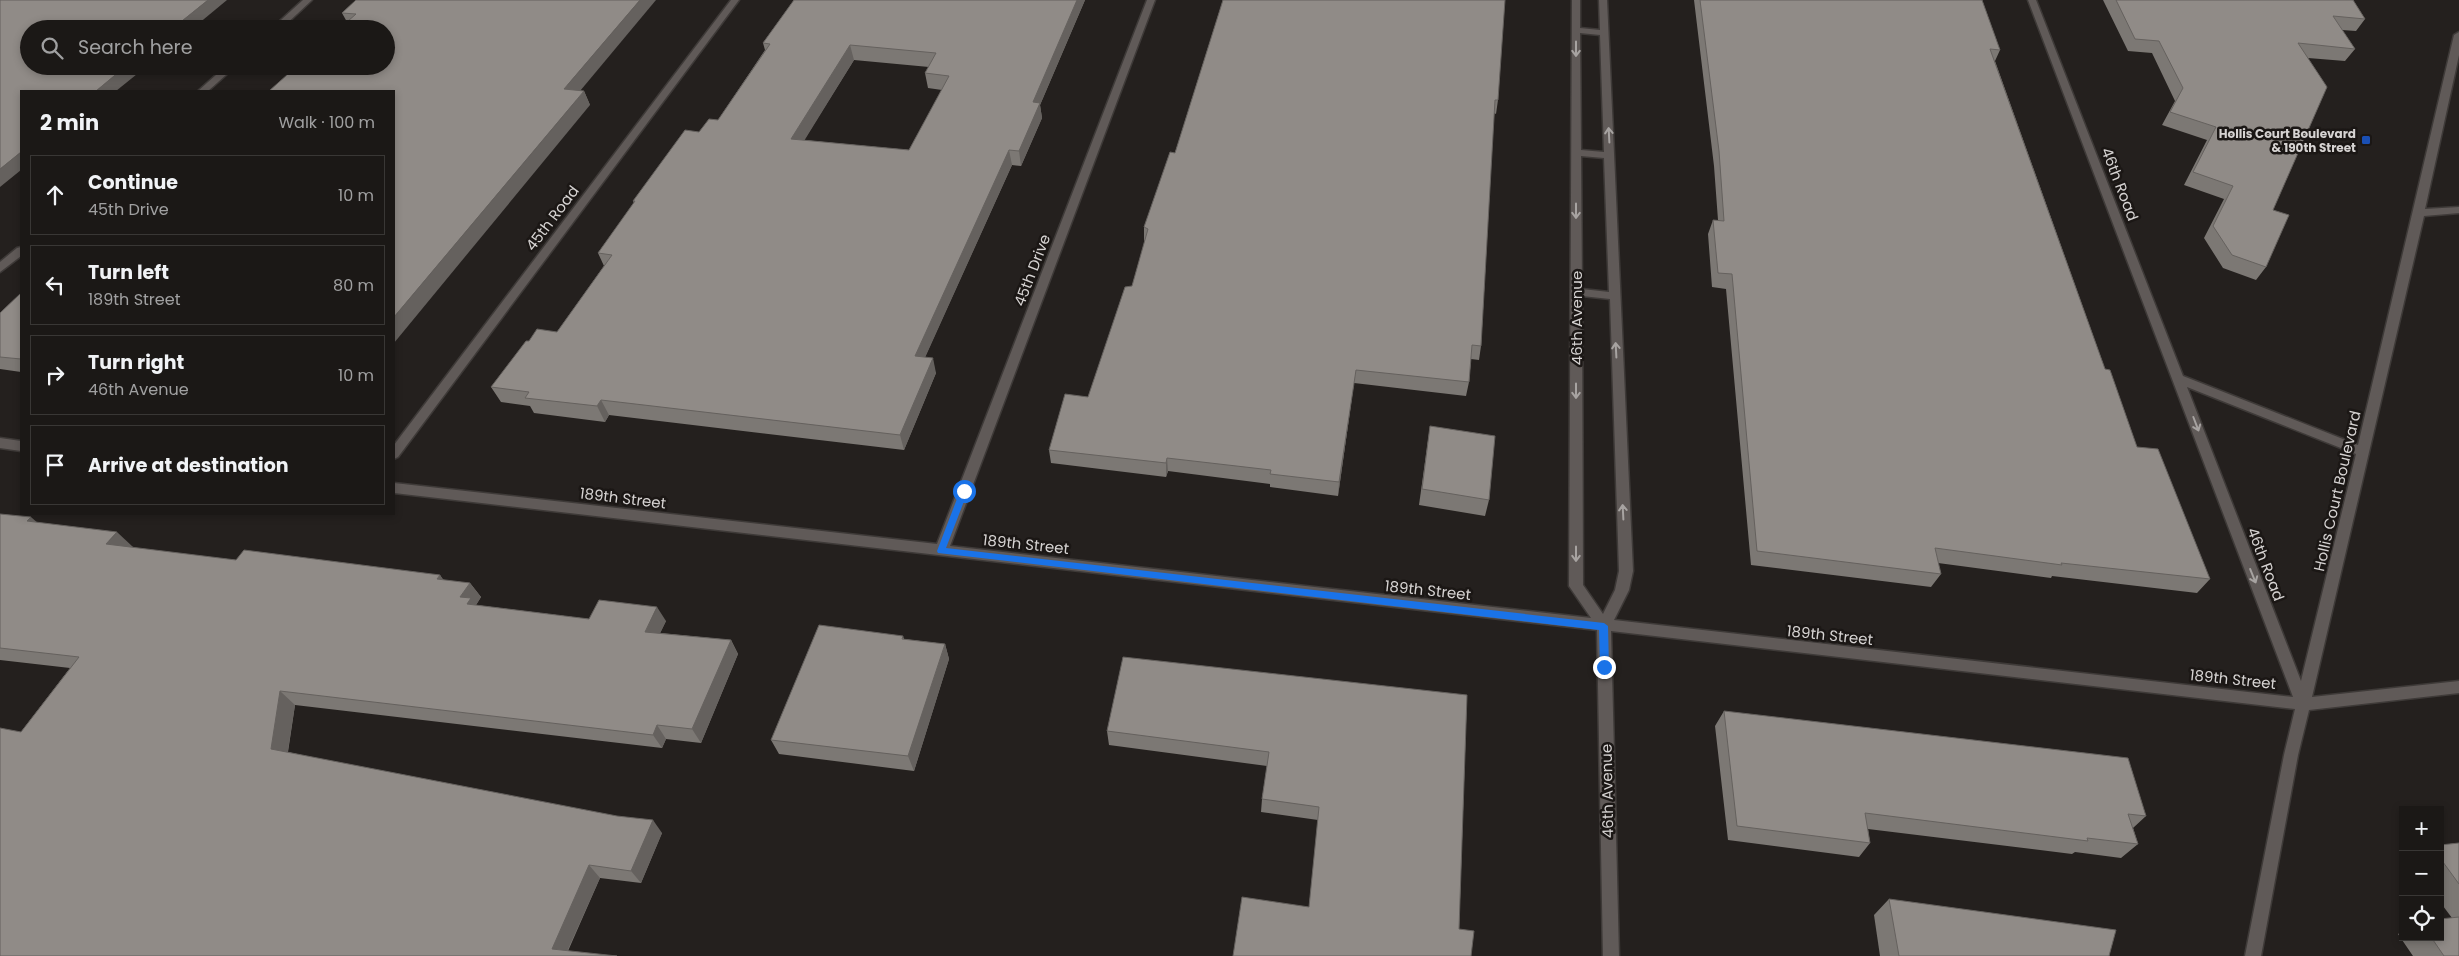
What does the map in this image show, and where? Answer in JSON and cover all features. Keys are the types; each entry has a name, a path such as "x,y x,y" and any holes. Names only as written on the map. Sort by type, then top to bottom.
{"street":[{"path":"285,20 308,0"},
{"name":"45th Road","path":"395,453 735,0"},
{"name":"45th Drive","path":"941,551 1151,0"},
{"name":"46th Avenue","path":"1576,0 1576,586 1604,626"},
{"name":"46th Avenue","path":"1603,0 1610,156 1613,296 1626,571 1622,590 1604,626 1611,956"},
{"name":"46th Road","path":"2032,0 2303,704"},
{"path":"1576,30 1604,33"},
{"name":"Hollis Court Boulevard","path":"2253,956 2291,756 2420,212 2459,35"},
{"path":"204,90 222,75"},
{"path":"1576,152 1610,156"},
{"path":"2420,212 2459,210"},
{"path":"0,268 20,251"},
{"path":"1576,292 1613,296"},
{"path":"2178,379 2363,452"},
{"path":"0,443 20,446"},
{"name":"189th Street","path":"395,488 2303,704 2409,690 2459,687"}],"building":[{"path":"0,0 208,0 183,20 20,20 20,75 115,75 97,90 20,90 20,153 0,169"},
{"path":"356,0 640,0 564,89 584,91 395,316 395,90 270,90 287,75 395,75 395,20 349,20 356,14 342,13"},
{"path":"794,0 1077,0 1033,102 1040,103 1019,151 1009,150 915,356 933,358 900,435 601,400 597,406 525,398 529,392 491,387 537,329 557,332 612,255 598,253 635,201 633,201 685,130 699,132 709,119 718,120 770,44 763,43","holes":["850,45 936,53 925,73 949,76 909,150 791,139"]},
{"path":"1223,0 1505,0 1498,100 1495,100 1481,346 1472,345 1469,382 1356,370 1339,482 1270,474 1271,470 1167,458 1166,463 1049,450 1065,394 1088,397 1125,287 1132,286 1148,229 1144,227 1170,152 1175,153"},
{"path":"1700,0 1982,0 2000,50 1990,49 2105,369 2110,370 2137,447 2158,449 2210,579 2061,563 2062,565 1935,548 1941,574 1757,551 1732,274 1718,273 1713,220 1724,221 1719,151"},
{"path":"2116,0 2353,0 2365,19 2333,16 2355,49 2298,43 2327,87 2273,210 2289,215 2266,267 2232,255 2213,226 2233,186 2193,172 2216,127 2170,112 2183,88 2159,41 2135,39"},
{"path":"20,294 20,359 0,357 0,313"},
{"path":"1430,426 1495,436 1489,500 1422,489"},
{"path":"0,514 31,517 27,521 117,532 106,544 236,560 244,550 440,575 437,579 470,583 460,597 471,598 467,604 589,619 599,600 657,607 645,632 731,640 692,729 657,725 653,735 280,691 271,749 617,816 653,820 631,871 589,865 552,949 617,956 0,956 0,728 21,732 79,657 0,648"},
{"path":"819,625 903,636 902,639 945,644 908,756 771,740"},
{"path":"1123,657 1467,695 1459,929 1474,931 1471,956 1233,956 1242,897 1309,907 1319,807 1262,799 1269,752 1107,731"},
{"path":"1724,711 2128,758 2146,816 2128,814 2138,844 2087,838 2088,841 1865,813 1870,843 1737,826"},
{"path":"2459,843 2459,884 2444,863 2444,845"},
{"path":"1889,899 2116,930 2109,956 1899,956"},
{"path":"2459,917 2459,956 2444,956 2434,941 2444,941 2444,919"}],"place":[{"name":"Hollis Court Boulevard & 190th Street","path":"2366,140"}],"route":[{"path":"964,491 941,551 1604,626 1604,667"}]}
